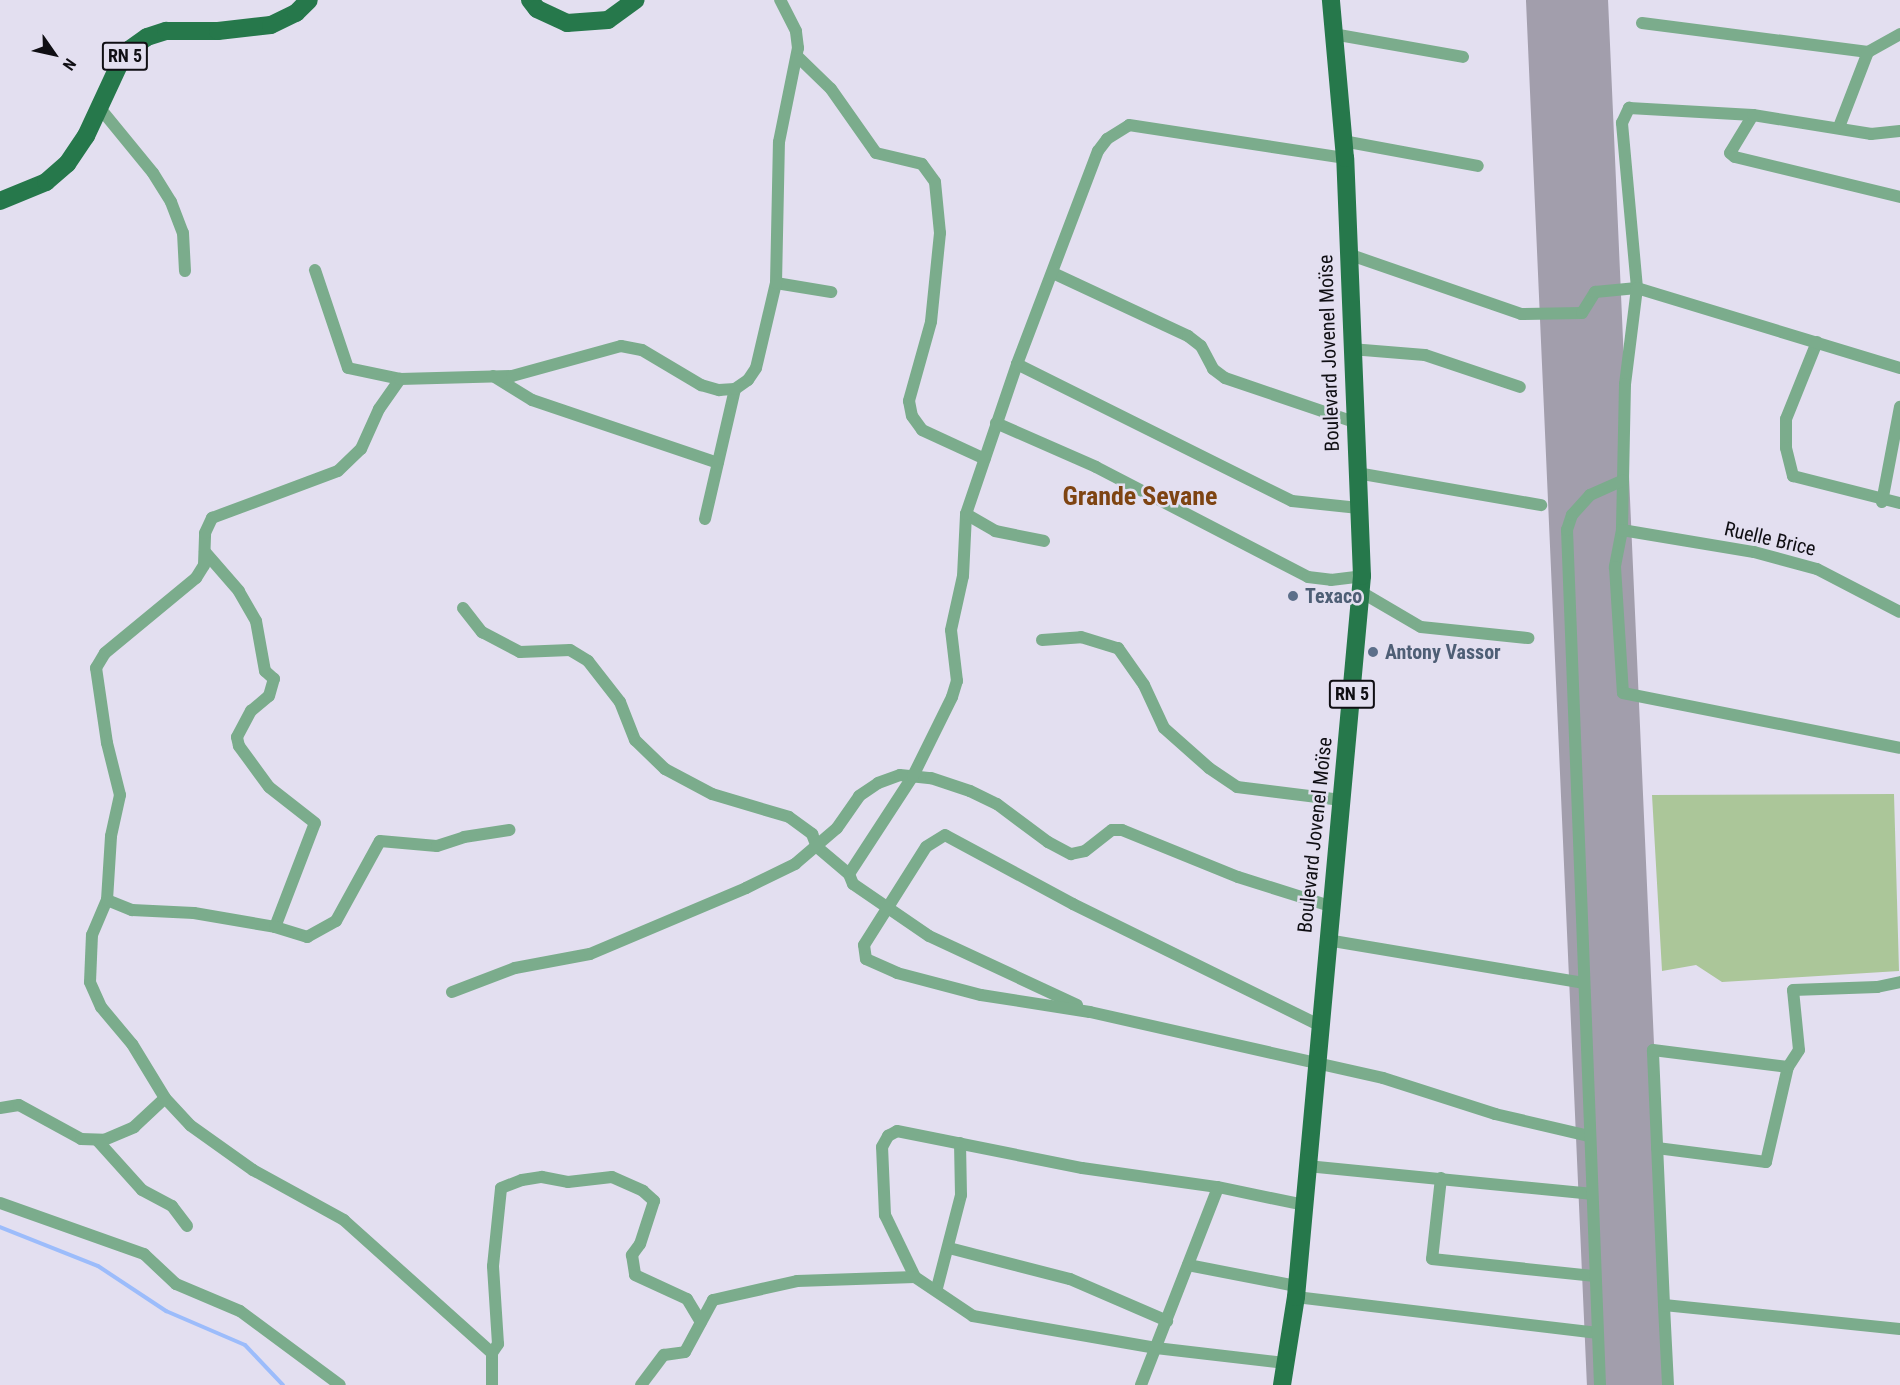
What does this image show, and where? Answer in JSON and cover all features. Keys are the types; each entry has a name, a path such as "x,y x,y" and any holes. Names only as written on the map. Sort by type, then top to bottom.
{"main road":[{"name":"RN 5","path":"0,201 46,182 67,164 86,136 130,49 147,37 166,31 218,31 271,25 296,13 309,0"},
{"path":"530,0 537,9 567,23 608,20 636,0"},
{"name":"Boulevard Jovenel Moïse","path":"1282,1385 1296,1292 1315,1065 1362,584 1353,422 1344,150 1331,0"}],"street":[{"path":"705,519 735,389 756,368 776,283 779,142 797,56 795,31 780,0"},
{"path":"1642,23 1868,52 1900,34"},
{"path":"1333,34 1463,57"},
{"path":"1839,127 1868,52"},
{"path":"797,56 831,89 876,153 922,164 935,182 940,233 931,322 909,401 912,416 922,430 985,459"},
{"path":"99,107 153,173 171,202 183,233 185,271"},
{"path":"1900,131 1871,134 1839,127 1753,115 1629,108 1624,114 1637,288 1624,384 1622,530 1615,567 1623,693 1900,748"},
{"path":"1753,115 1730,153 1735,157 1900,197"},
{"path":"849,874 913,776 957,681 951,630 963,576 966,514 1017,364 1098,151 1117,129 1141,127 1478,166"},
{"path":"1348,254 1521,314 1582,313 1595,292 1637,288 1900,368"},
{"path":"315,270 348,368 400,379 512,376 549,368 621,346 655,356 701,385 735,389"},
{"path":"1053,273 1188,336 1201,346 1213,369 1225,378 1286,402 1353,422"},
{"path":"776,283 831,292"},
{"path":"1817,342 1786,419 1786,447 1793,476 1882,502 1900,503"},
{"path":"1351,349 1425,355 1520,387"},
{"path":"1017,364 1292,501 1359,508"},
{"path":"493,376 532,400 718,463"},
{"path":"400,379 351,462 310,483 218,513 205,533 204,565 186,590 111,647 96,668 107,742 120,795 111,836 107,900 92,935 90,982 101,1007 132,1044 165,1098 222,1151 344,1220 492,1353"},
{"path":"1882,502 1900,407"},
{"path":"996,423 1156,497 1308,577 1362,584 1421,627 1528,638"},
{"path":"1357,473 1541,505"},
{"path":"1600,1385 1596,1333 1567,530 1572,515 1590,495 1623,480"},
{"path":"966,514 995,531 1044,541"},
{"name":"Ruelle Brice","path":"1622,530 1754,552 1817,569 1900,612"},
{"path":"205,552 239,591 256,621 265,671 274,679 268,696 251,711 237,737 239,747 269,787 315,824 275,927"},
{"path":"463,608 482,632 520,652 570,650 588,661 620,702 635,740 665,769 721,797 789,817 812,834 817,847 849,874 853,884 886,908 969,957 1090,1012"},
{"path":"1042,640 1081,637 1118,648 1144,685 1164,728 1209,768 1237,787 1341,800"},
{"path":"452,992 515,968 590,954 663,927 795,864 837,828 859,796 878,783 900,775 913,776 970,791 997,804 1048,842 1071,854 1084,851 1112,830 1122,830 1247,880 1330,906"},
{"path":"107,900 132,910 194,913 275,927 307,937 336,921 380,841 437,846 464,837 510,830"},
{"path":"1319,1025 1073,904 951,837 932,840 864,945 866,959 874,964 981,995 1090,1012 1315,1065 1383,1078 1495,1114 1589,1136"},
{"path":"1327,940 1583,983"},
{"path":"1657,1148 1766,1162 1788,1067 1799,1050 1793,990 1877,987 1900,982"},
{"path":"1668,1385 1653,1050 1788,1067"},
{"path":"0,1108 19,1105 81,1139 97,1140 134,1127 165,1098"},
{"path":"915,1277 884,1209 884,1141 897,1131 1082,1168 1218,1187 1304,1205"},
{"path":"97,1140 142,1190 172,1206 187,1226"},
{"path":"936,1288 949,1248 961,1195 960,1143"},
{"path":"1307,1166 1592,1194"},
{"path":"492,1385 492,1353 498,1344 493,1266 501,1188 522,1180 542,1177 568,1182 612,1177 642,1191 654,1201 640,1244 632,1255 635,1275 687,1299 701,1322"},
{"path":"1440,1178 1432,1259 1595,1276"},
{"path":"1141,1385 1218,1187"},
{"path":"0,1203 144,1254 176,1284 240,1311 340,1385"},
{"path":"949,1248 1070,1279 1167,1321"},
{"path":"1188,1265 1296,1292 1596,1333"},
{"path":"641,1385 664,1354 685,1352 713,1300 797,1281 915,1277 936,1288 973,1316 1156,1348 1285,1363"},
{"path":"1664,1305 1900,1329"}],"green space":[{"path":"1894,794 1899,971 1722,982 1696,965 1662,971 1652,795"}],"waterway":[{"path":"0,1227 98,1266 166,1311 245,1345 283,1385"}],"runway":[{"path":"1567,0 1628,1385"}],"place":[{"name":"Texaco","path":"1293,596"},
{"name":"Antony Vassor","path":"1373,652"}],"district":[{"name":"Grande Sevane","path":"1140,497"}]}
